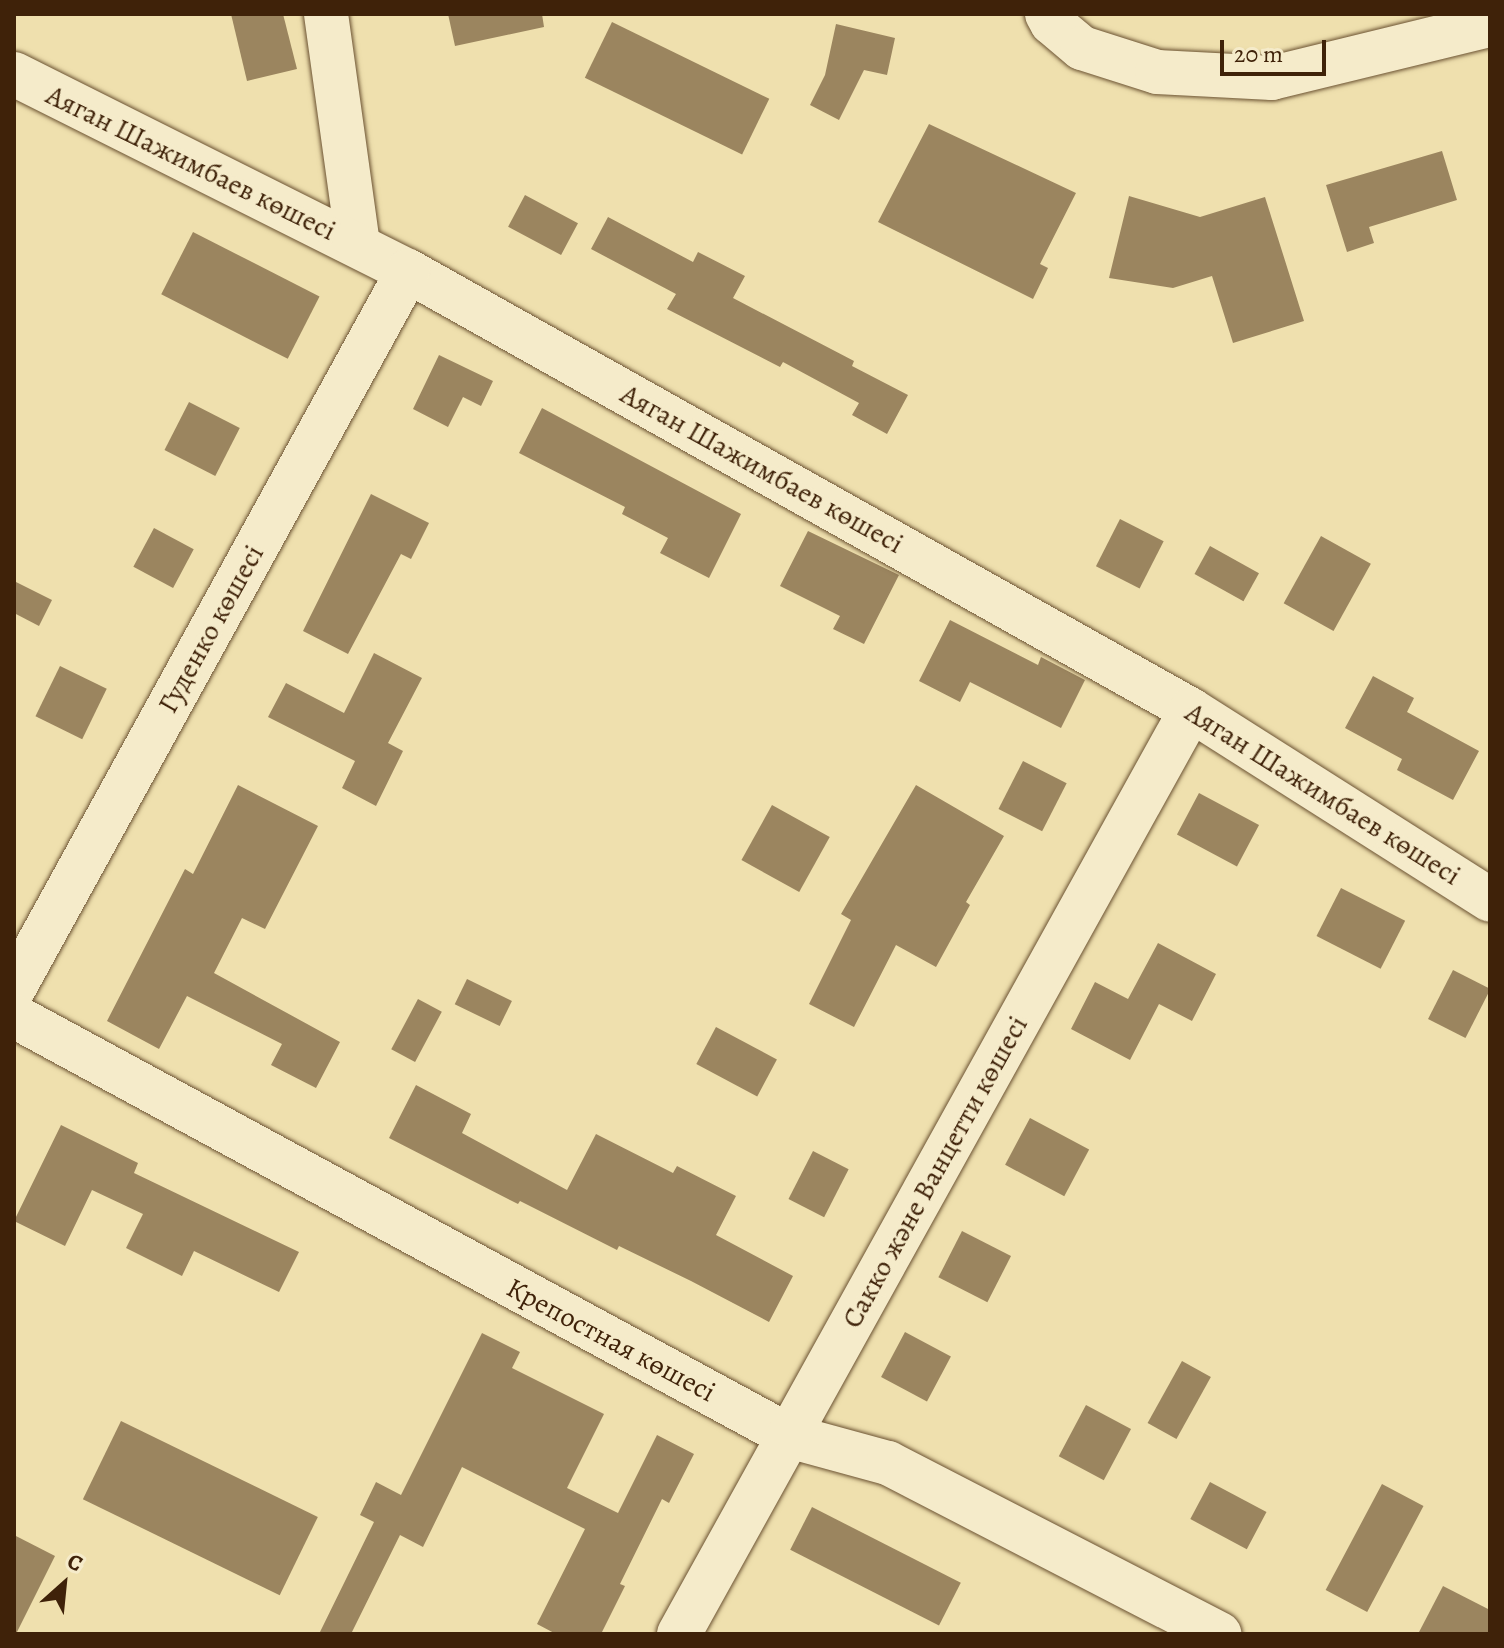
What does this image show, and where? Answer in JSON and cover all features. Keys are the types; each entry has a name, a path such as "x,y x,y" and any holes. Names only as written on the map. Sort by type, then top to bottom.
{"street":[{"path":"326,14 358,246"},
{"path":"1047,14 1052,23 1082,48 1157,72 1272,78 1422,27 1490,25"},
{"name":"Аяган Шажимбаев көшесі","path":"14,74 408,271 1191,710 1490,900"},
{"name":"Гуденко көшесі","path":"14,988 408,271"},
{"name":"Сакко және Ванцетти көшесі","path":"679,1634 1191,710"},
{"name":"Крепостная көшесі","path":"14,1016 789,1436 888,1463 1220,1634"}],"building":[{"path":"231,14 283,14 297,69 247,81"},
{"path":"448,14 542,14 544,27 455,46"},
{"path":"612,22 769,99 742,154 585,78"},
{"path":"836,24 895,38 887,75 864,70 839,120 810,105 825,75"},
{"path":"929,124 1076,193 1040,264 1048,268 1033,299 878,222"},
{"path":"1442,151 1457,200 1369,227 1374,243 1347,252 1326,185"},
{"path":"525,195 578,223 561,255 508,227"},
{"path":"1129,196 1200,217 1265,197 1304,321 1233,343 1212,276 1173,288 1109,278"},
{"path":"608,217 693,262 698,252 745,276 733,298 854,361 852,366 908,395 887,434 852,415 859,403 783,362 780,367 667,309 676,294 591,249"},
{"path":"193,232 320,296 288,359 161,294"},
{"path":"439,355 493,381 481,406 463,397 448,427 413,409"},
{"path":"189,402 240,428 215,476 164,450"},
{"path":"542,408 741,514 709,578 660,553 668,538 622,514 625,507 519,453"},
{"path":"371,494 429,523 411,559 401,554 348,654 303,631"},
{"path":"1120,519 1164,541 1140,588 1096,566"},
{"path":"154,528 194,549 173,588 133,567"},
{"path":"808,531 899,575 864,644 833,629 840,616 780,586"},
{"path":"1321,536 1371,564 1334,631 1284,603"},
{"path":"1210,546 1259,573 1243,601 1194,574"},
{"path":"14,581 52,600 39,626 14,613"},
{"path":"950,620 1038,665 1041,657 1085,680 1061,728 970,682 960,702 919,681"},
{"path":"374,653 422,678 388,743 403,751 376,806 342,788 355,761 268,717 286,683 344,713"},
{"path":"60,666 107,689 82,739 35,716"},
{"path":"1373,676 1414,698 1407,712 1479,751 1453,800 1397,770 1402,759 1345,728"},
{"path":"1023,761 1067,783 1042,831 998,809"},
{"path":"238,785 318,826 265,929 242,918 214,973 340,1042 316,1088 271,1065 282,1044 187,996 159,1049 107,1021 185,869 193,874"},
{"path":"916,785 1004,836 966,902 970,905 936,967 896,945 854,1027 809,1004 851,920 841,914"},
{"path":"1199,793 1259,825 1237,866 1177,834"},
{"path":"772,805 830,837 799,892 741,860"},
{"path":"1341,888 1405,921 1381,969 1316,936"},
{"path":"1158,943 1216,974 1192,1021 1159,1004 1130,1060 1071,1029 1095,982 1128,999"},
{"path":"1453,970 1490,989 1465,1038 1428,1019"},
{"path":"467,979 512,1001 500,1026 455,1004"},
{"path":"418,999 442,1012 415,1062 391,1049"},
{"path":"716,1027 777,1059 757,1096 696,1064"},
{"path":"416,1085 471,1114 462,1133 567,1190 596,1134 673,1173 677,1166 736,1196 716,1235 793,1276 769,1322 619,1246 617,1250 520,1201 518,1204 389,1138"},
{"path":"1030,1118 1089,1149 1064,1196 1005,1165"},
{"path":"61,1125 138,1163 134,1173 299,1252 279,1292 194,1251 182,1276 126,1248 143,1214 92,1190 65,1246 14,1221"},
{"path":"813,1151 849,1169 824,1217 788,1199"},
{"path":"962,1231 1011,1256 987,1302 938,1277"},
{"path":"905,1332 951,1356 927,1401 881,1377"},
{"path":"482,1333 520,1352 512,1368 604,1414 567,1488 618,1513 657,1435 694,1454 669,1503 662,1499 620,1584 625,1586 601,1634 556,1634 537,1624 585,1529 462,1467 423,1547 400,1535 351,1634 319,1634 374,1522 360,1515 376,1482 401,1495"},
{"path":"1182,1361 1211,1377 1176,1439 1148,1423"},
{"path":"1086,1405 1131,1429 1104,1480 1059,1456"},
{"path":"121,1421 318,1517 280,1595 83,1499"},
{"path":"1210,1482 1267,1512 1247,1549 1190,1519"},
{"path":"1382,1484 1423,1506 1367,1612 1326,1590"},
{"path":"812,1507 961,1583 939,1626 790,1550"},
{"path":"14,1535 55,1556 16,1634 14,1634"},
{"path":"1443,1586 1490,1610 1490,1634 1418,1634"}]}
